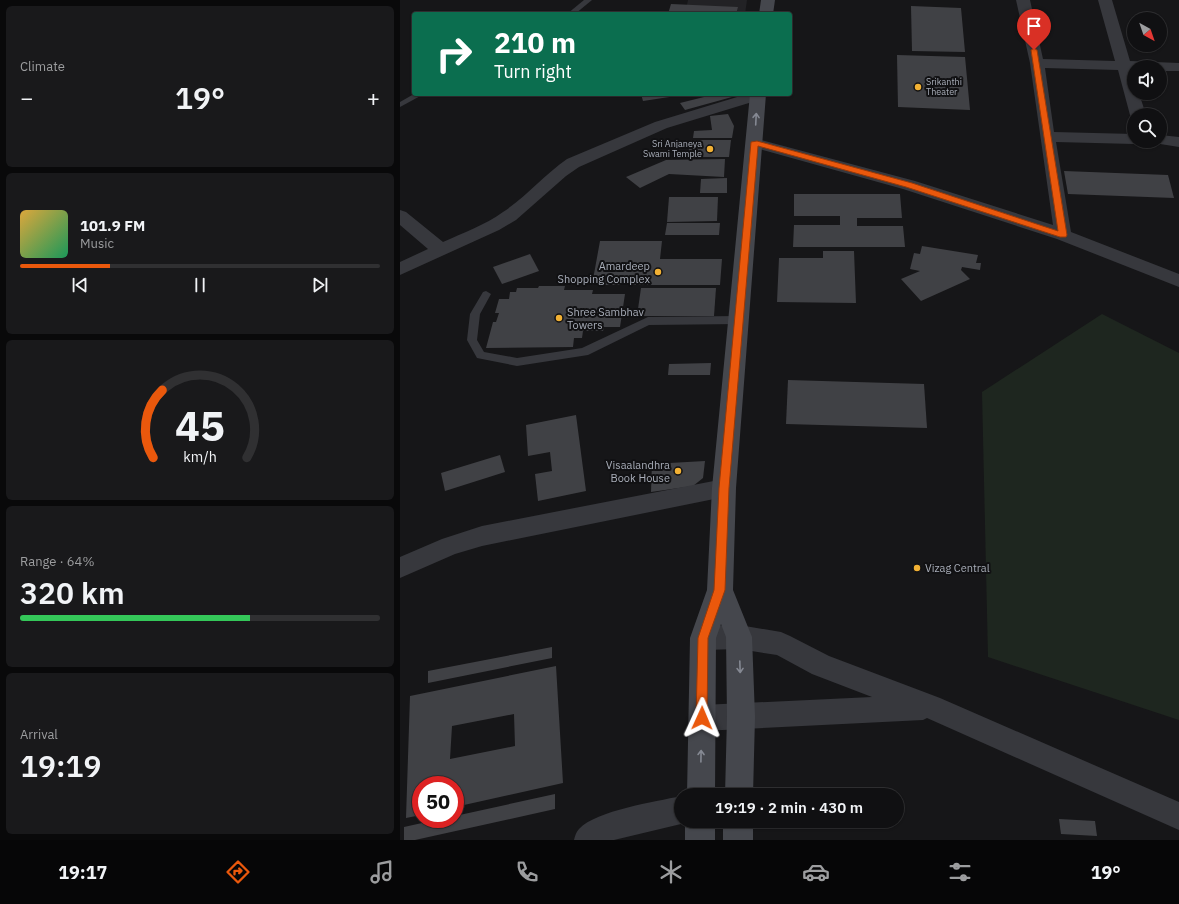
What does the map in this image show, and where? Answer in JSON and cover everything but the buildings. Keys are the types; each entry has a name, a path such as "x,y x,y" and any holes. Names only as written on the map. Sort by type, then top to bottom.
{"main road":[{"path":"766,12 768,0"},
{"path":"701,788 703,638 720,590 724,488 758,96"},
{"path":"720,590 739,637 742,718 739,788"},
{"path":"700,828 700,840"},
{"path":"738,828 738,840"}],"street":[{"path":"1023,0 1037,63 1063,235"},
{"path":"1105,0 1136,108"},
{"path":"1037,63 1179,67"},
{"path":"400,268 493,226 510,216 560,172 573,163 654,127 755,96"},
{"path":"1047,136 1127,139"},
{"path":"1167,141 1179,142"},
{"path":"755,142 909,185 1063,235 1179,280"},
{"path":"400,216 441,250"},
{"path":"400,568 450,546 482,536 724,488"},
{"path":"703,638 739,637 781,644 821,665 931,707 1179,816"},
{"path":"702,718 742,718 931,707"},
{"path":"588,840 598,832 614,826 674,812"}],"lane":[{"path":"573,12 588,0"},
{"path":"400,105 416,96"},
{"path":"486,294 475,314 472,340 481,355 517,362 584,352 648,321 739,320"}],"shaded area":[{"path":"688,0 747,0 745,12 685,12"},
{"path":"1102,314 1179,353 1179,720 988,657 982,392"}],"place":[{"name":"Srikanthi Theater","path":"918,87"},
{"name":"Sri Anjaneya Swami Temple","path":"710,149"},
{"name":"Amardeep Shopping Complex","path":"658,272"},
{"name":"Shree Sambhav Towers","path":"559,318"},
{"name":"Visaalandhra Book House","path":"678,471"},
{"name":"Vizag Central","path":"917,568"}],"route":[{"path":"702,718 703,638 720,590 724,488 755,142 909,185 1063,235 1034,50"}]}
